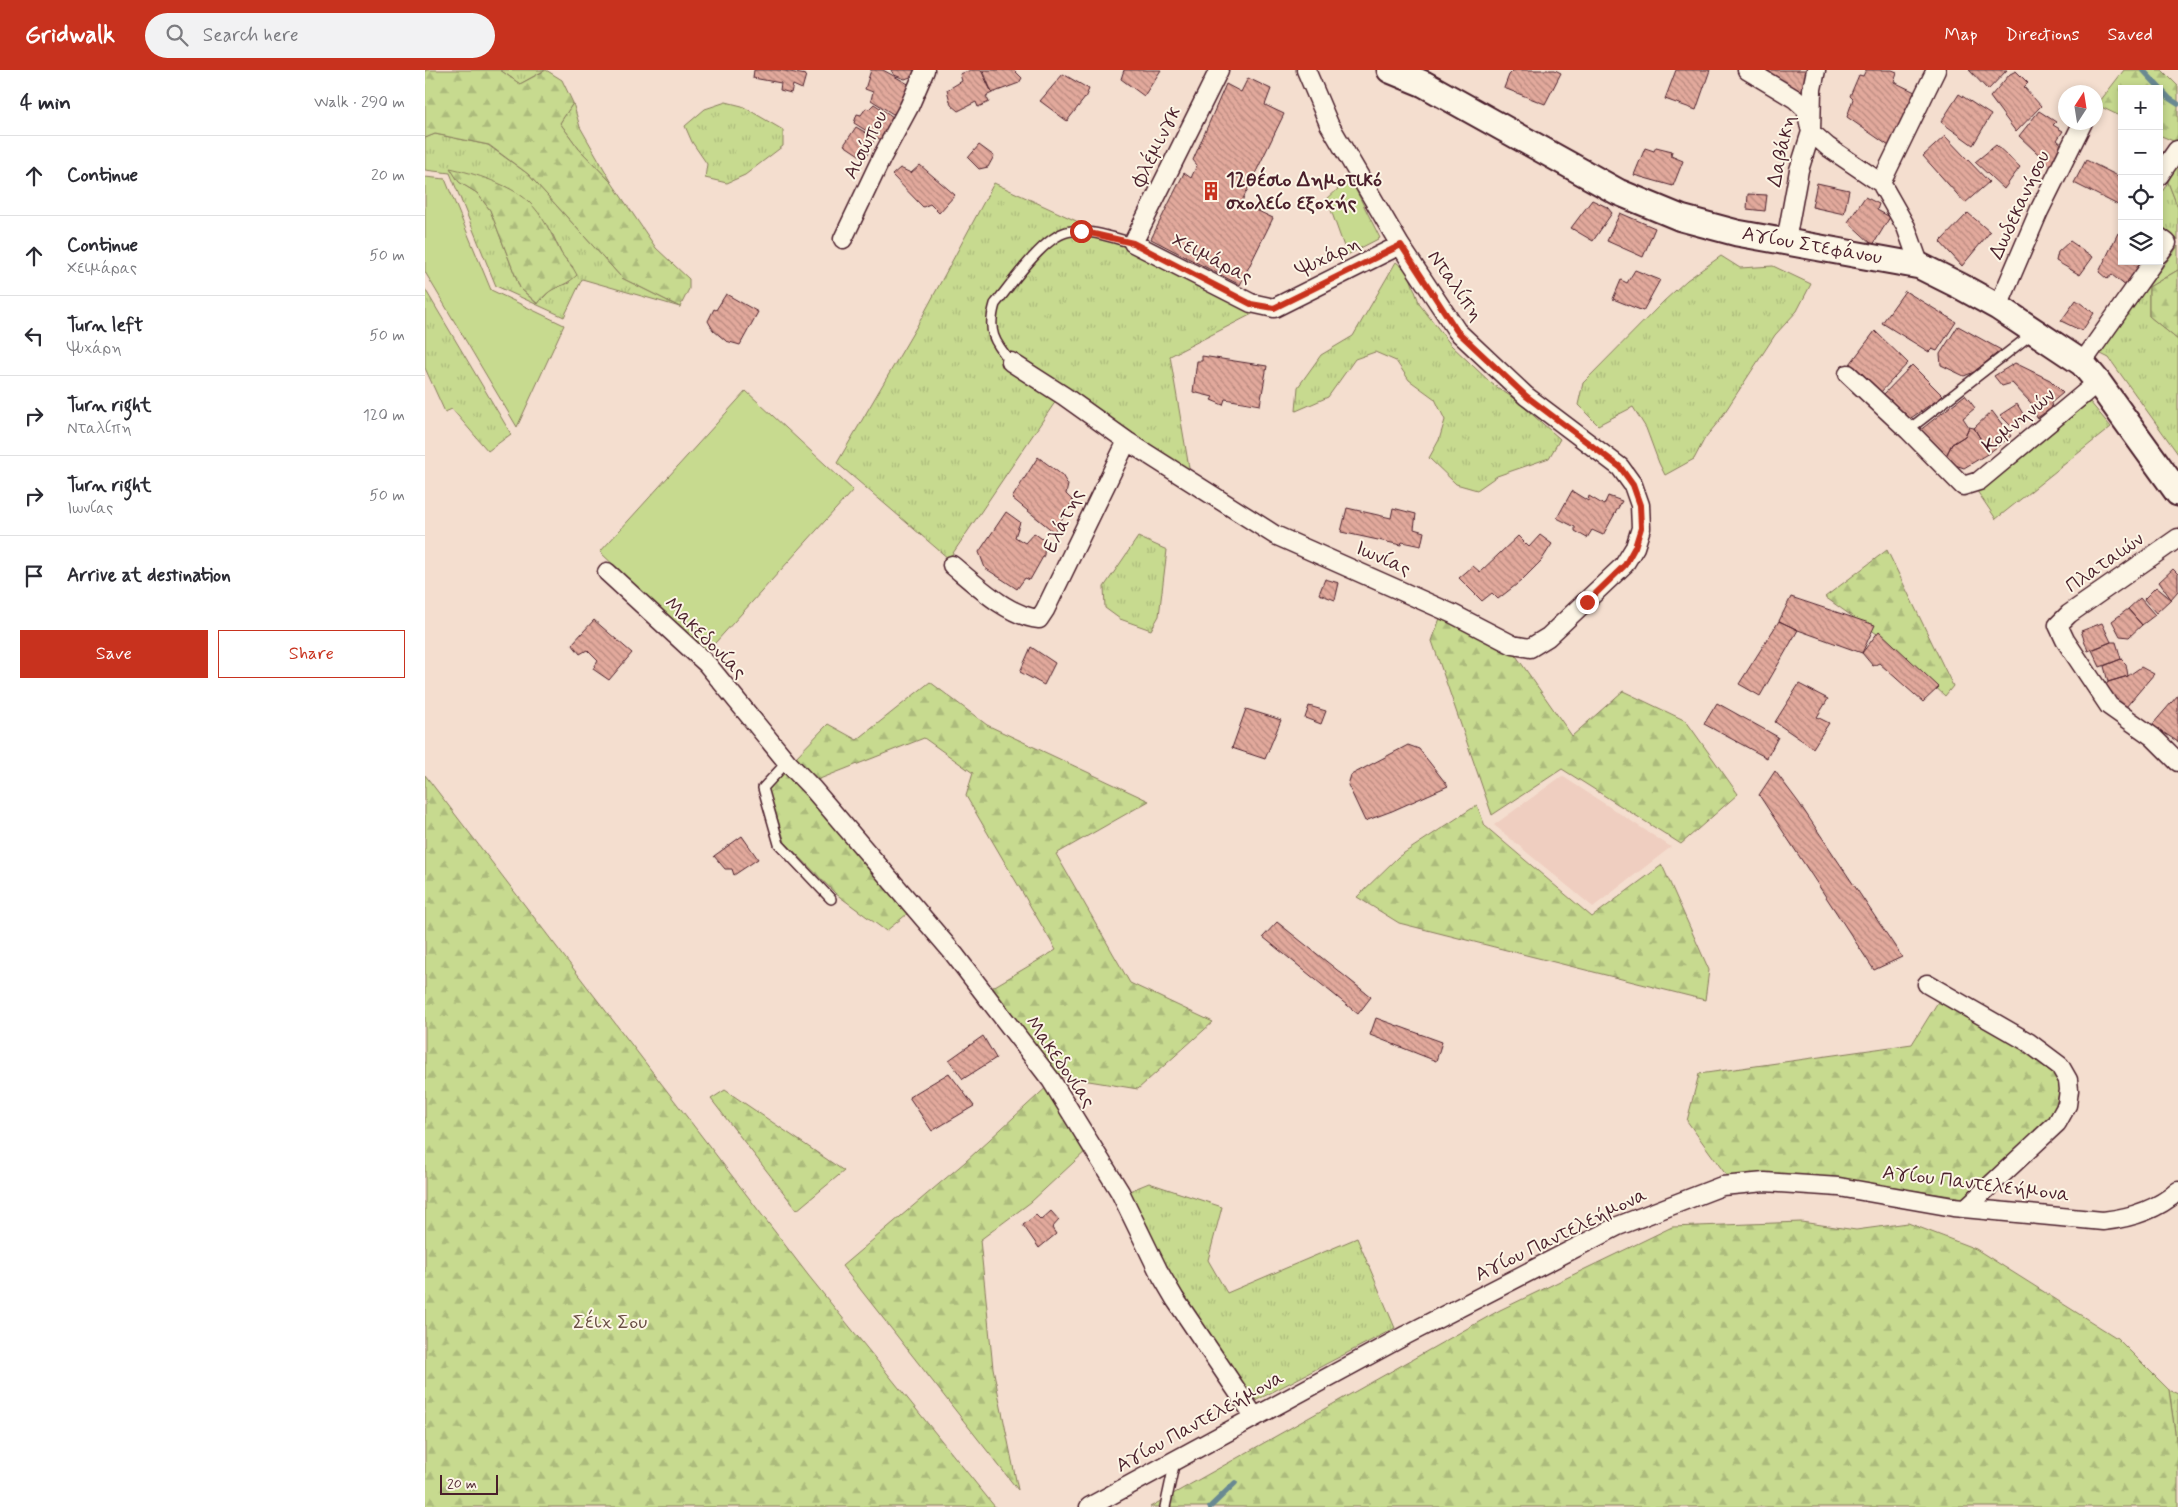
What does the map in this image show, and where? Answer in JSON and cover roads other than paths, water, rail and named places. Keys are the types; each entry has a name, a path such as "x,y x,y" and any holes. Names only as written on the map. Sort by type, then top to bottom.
{"street":[{"name":"Αισώπου","path":"843,239 882,157 909,107 925,70"},
{"name":"Φλέμινγκ","path":"1133,243 1219,70"},
{"name":"Νταλίπη","path":"1306,70 1329,124 1401,245 1457,331 1526,396 1620,467 1633,485 1640,505"},
{"name":"Αγίου Στεφάνου","path":"1390,70 1424,84 1627,196 1681,218 1737,233 1920,266 1998,307 2082,363 2099,382 2178,493"},
{"path":"1747,70 1795,99 1806,109 1811,132 1828,147 1881,183 1906,227 1920,266"},
{"name":"Δαβάκη","path":"1786,241 1799,170 1811,132 1812,89 1816,70"},
{"path":"1881,183 1936,70"},
{"name":"Δωδεκανήσου","path":"1998,307 2039,211 2079,130"},
{"path":"2160,175 2177,150"},
{"name":"Χειμάρας","path":"1133,243 1251,304 1274,308"},
{"name":"Ψυχάρη","path":"1274,308 1401,245"},
{"path":"2082,363 2151,265"},
{"name":"Ιωνίας","path":"1011,362 1064,396 1127,441 1275,535 1453,614 1505,642 1522,647 1530,648 1548,638 1625,565 1635,547 1641,528 1640,505"},
{"path":"1848,374 1908,430"},
{"name":"Κομνηνών","path":"1908,430 1963,486 1974,485 2099,382"},
{"name":"Ελάτης","path":"951,566 994,599 1025,617 1039,619 1127,441"},
{"name":"Πλαταιών","path":"2178,538 2069,614 2059,625 2065,640 2109,706 2153,737 2178,762"},
{"name":"Μακεδονίας","path":"607,572 707,664 787,762 813,789 954,954 1051,1080 1120,1192 1158,1270 1175,1299 1254,1416"},
{"path":"1927,984 2029,1042 2059,1066 2068,1080 2067,1105 2057,1123 1966,1208"},
{"name":"Αγίου Παντελεήμονα","path":"1089,1507 1254,1416 1618,1226 1722,1186 1765,1182 1839,1186 1966,1208 2103,1221 2119,1220 2159,1206 2178,1191"}],"lane":[{"path":"1011,362 995,342 991,326 992,314 995,304 1045,244 1058,234 1073,230 1133,243"},
{"path":"1908,430 2035,331"},
{"path":"787,762 763,788 779,844 831,898"},
{"path":"1165,1507 1175,1460"}],"waterway":[{"path":"2143,70 2170,99 2178,104"},
{"path":"1210,1507 1235,1483"}],"place":[{"name":"12θέσιο Δημοτικό σχολείο εξοχής","path":"1211,191"}],"park label":[{"name":"Σέιχ Σου","path":"610,1322"}]}
